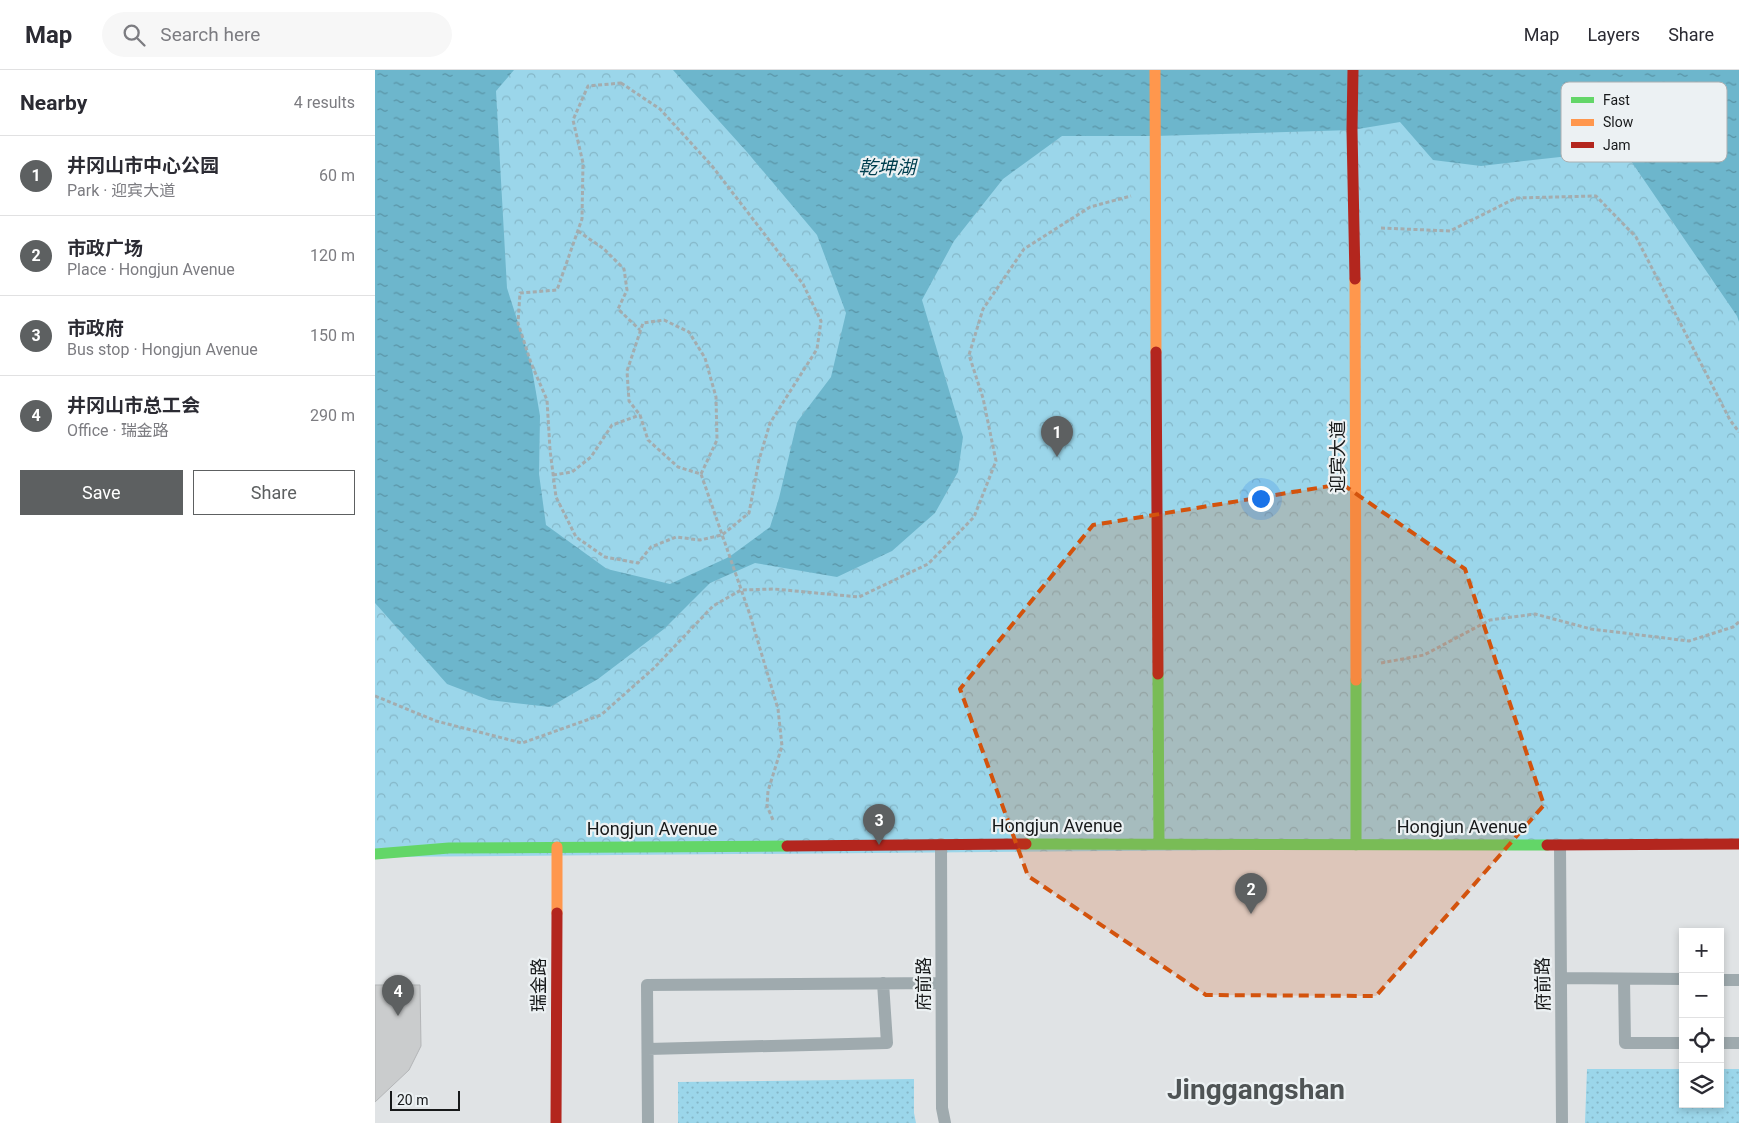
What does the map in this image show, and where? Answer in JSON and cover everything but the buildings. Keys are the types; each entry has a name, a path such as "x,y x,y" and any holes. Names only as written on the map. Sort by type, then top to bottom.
{"main road":[{"path":"1155,70 1159,843"},
{"name":"迎宾大道","path":"1353,70 1356,845"},
{"name":"Hongjun Avenue","path":"375,854 449,848 941,844 1739,844"},
{"name":"瑞金路","path":"555,1123 557,847"}],"lane":[{"name":"府前路","path":"941,844 942,1108 945,1123"},
{"name":"府前路","path":"1559,845 1562,1123"},
{"path":"1561,978 1679,979"},
{"path":"1624,979 1625,1043 1679,1043"},
{"path":"1724,980 1739,980"},
{"path":"648,1123 647,985 941,983"},
{"path":"648,1049 887,1043 883,984"},
{"path":"1724,1043 1739,1043"}],"path":[{"path":"621,83 660,109 712,166 803,284 821,320 817,349 769,423 759,460 749,513 722,535 700,540 676,537 651,547 637,563 605,556 576,537 556,497 547,400 531,363 518,323 520,293 557,290 578,231 582,219 583,163 573,120 588,86 621,83"},
{"path":"375,696 436,721 522,743 601,715 654,668 713,606 741,590 774,589 859,597 928,564 974,517 996,461 983,398 969,355 983,309 1024,249 1090,207 1155,189"},
{"path":"1355,227 1450,231 1515,198 1596,196 1636,237 1730,420 1739,432"},
{"path":"578,231 604,250 624,269 627,290 618,309 640,330"},
{"path":"701,474 678,467 648,440 640,415 629,401 627,371 643,323 665,320 689,332 705,358 716,397 717,440 701,474 741,590 778,709 782,746 768,790 767,806 783,846"},
{"path":"553,475 572,472 591,457 613,425 640,415"},
{"path":"1356,668 1425,655 1490,620 1535,614 1591,628 1689,641 1733,627 1739,622"}],"highlighted area":[{"path":"1342,484 1465,569 1544,805 1376,996 1206,995 1028,876 960,689 1093,525"}],"green space":[{"path":"375,70 1739,70 1739,846 375,857"},
{"path":"1587,1069 1679,1069 1679,1108 1724,1108 1724,1069 1739,1069 1739,1123 1585,1123"},
{"path":"914,1079 914,1113 916,1123 678,1123 678,1082"}],"water":[{"name":"乾坤湖","path":"375,70 514,70 496,91 507,288 531,363 540,416 539,474 546,525 607,569 670,584 729,557 770,527 797,422 831,377 846,313 817,235 747,152 673,70 1739,70 1739,322 1737,316 1632,162 1727,162 1727,82 1561,82 1561,157 1481,166 1433,160 1400,122 1352,130 1155,136 1062,136 1003,179 954,241 922,300 963,437 958,472 935,513 892,551 837,577 755,563 710,583 664,629 598,679 550,707 489,700 447,684 375,603"}],"traffic: fast":[{"path":"1158,674 1159,843"},
{"path":"1356,680 1356,845"},
{"path":"1026,844 1547,845"},
{"path":"375,854 449,848 787,846"}],"traffic: slow":[{"path":"1155,70 1156,352"},
{"path":"1355,279 1356,680"},
{"path":"557,847 557,913"}],"traffic: jam":[{"path":"1353,70 1352,130 1355,279"},
{"path":"1156,352 1158,674"},
{"path":"787,846 1026,844"},
{"path":"1547,845 1739,844"},
{"path":"556,1123 557,913"}],"place":[{"name":"井冈山市中心公园","path":"1057,457"},
{"name":"市政府","path":"879,845"},
{"name":"市政广场","path":"1251,914"},
{"name":"井冈山市总工会","path":"398,1016"}],"district":[{"name":"Jinggangshan","path":"1256,1089"}]}
